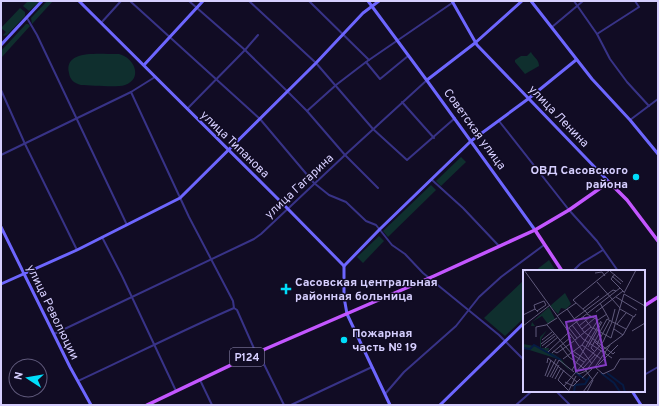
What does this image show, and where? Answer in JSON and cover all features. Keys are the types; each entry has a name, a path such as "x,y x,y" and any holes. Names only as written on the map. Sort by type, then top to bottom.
{"main road":[{"path":"535,230 569,210 609,182"},
{"name":"улица Ленина","path":"609,182 627,200 658,241"},
{"name":"Советская улица","path":"535,230 561,270"},
{"name":"Р124","path":"149,405 257,352 500,247 535,230"},
{"path":"645,305 658,297"}],"street":[{"path":"1,45 42,1"},
{"name":"улица Типанова","path":"79,1 288,208 344,266"},
{"path":"101,23 121,1"},
{"path":"130,1 260,119 314,183 328,195 346,202 366,221 376,225 392,245 405,254 428,278 469,310 505,341 523,359"},
{"path":"189,1 245,50 287,91 307,111 345,155 378,188"},
{"path":"144,65 203,1"},
{"path":"249,1 316,63 373,129 407,160 434,138 454,118"},
{"path":"309,1 369,60"},
{"name":"Советская улица","path":"368,1 535,230"},
{"path":"1,284 77,250 180,198 316,63 343,34 379,1"},
{"name":"улица Гагарина","path":"54,334 131,299 257,237 402,102 427,80 475,43 522,1"},
{"path":"531,1 576,60 630,120 658,154"},
{"path":"574,1 597,34 610,59 627,82 649,106"},
{"path":"551,28 583,1"},
{"path":"597,34 639,7 634,1"},
{"path":"307,111 336,85 366,62 453,2"},
{"name":"улица Ленина","path":"453,2 475,43 609,182"},
{"path":"27,18 37,35 127,225"},
{"path":"187,109 258,35"},
{"path":"366,62 380,79 408,56"},
{"path":"390,405 347,314 344,297 344,266 380,229 471,142 576,60"},
{"path":"1,155 131,92 155,77"},
{"path":"1,90 25,144 77,250"},
{"path":"131,92 180,198 284,405"},
{"path":"630,120 658,100"},
{"path":"402,102 434,138"},
{"path":"499,121 569,210 604,250 617,270"},
{"path":"432,180 463,208 500,247"},
{"name":"улица Революции","path":"1,227 91,405"},
{"path":"102,237 176,391"},
{"path":"385,394 404,372 456,326 479,297 501,277 545,244"},
{"path":"574,270 580,264 604,250"},
{"path":"78,381 200,322 234,308"},
{"path":"440,405 523,324"},
{"path":"291,405 372,367"},
{"path":"645,374 658,367"},
{"path":"200,379 212,405"},
{"path":"516,405 531,392"},
{"path":"557,392 570,405"},
{"path":"633,392 641,405"}],"green space":[{"path":"28,1 40,1 29,11 23,6"},
{"path":"47,1 53,1 32,24 31,18"},
{"path":"20,8 25,12 25,16 7,35 4,36 3,35 6,32 1,28"},
{"path":"26,24 30,26 1,58 1,51"},
{"path":"531,52 539,66 525,74 515,60 521,56 527,56"},
{"path":"86,54 119,54 125,56 133,64 135,69 134,78 131,82 125,85 81,85 74,82 70,78 69,65 72,60 78,56"},
{"path":"461,157 466,162 441,186 436,181"},
{"path":"431,185 436,190 388,237 383,231"},
{"path":"379,236 384,241 363,263 357,257"},
{"path":"549,260 555,270 536,270"},
{"path":"523,281 523,319 505,336 484,318"}],"place":[{"name":"ОВД Сасовского района","path":"636,177"},
{"name":"Сасовская центральная районная больница","path":"286,289"},
{"name":"Пожарная часть № 19","path":"344,340"}]}
